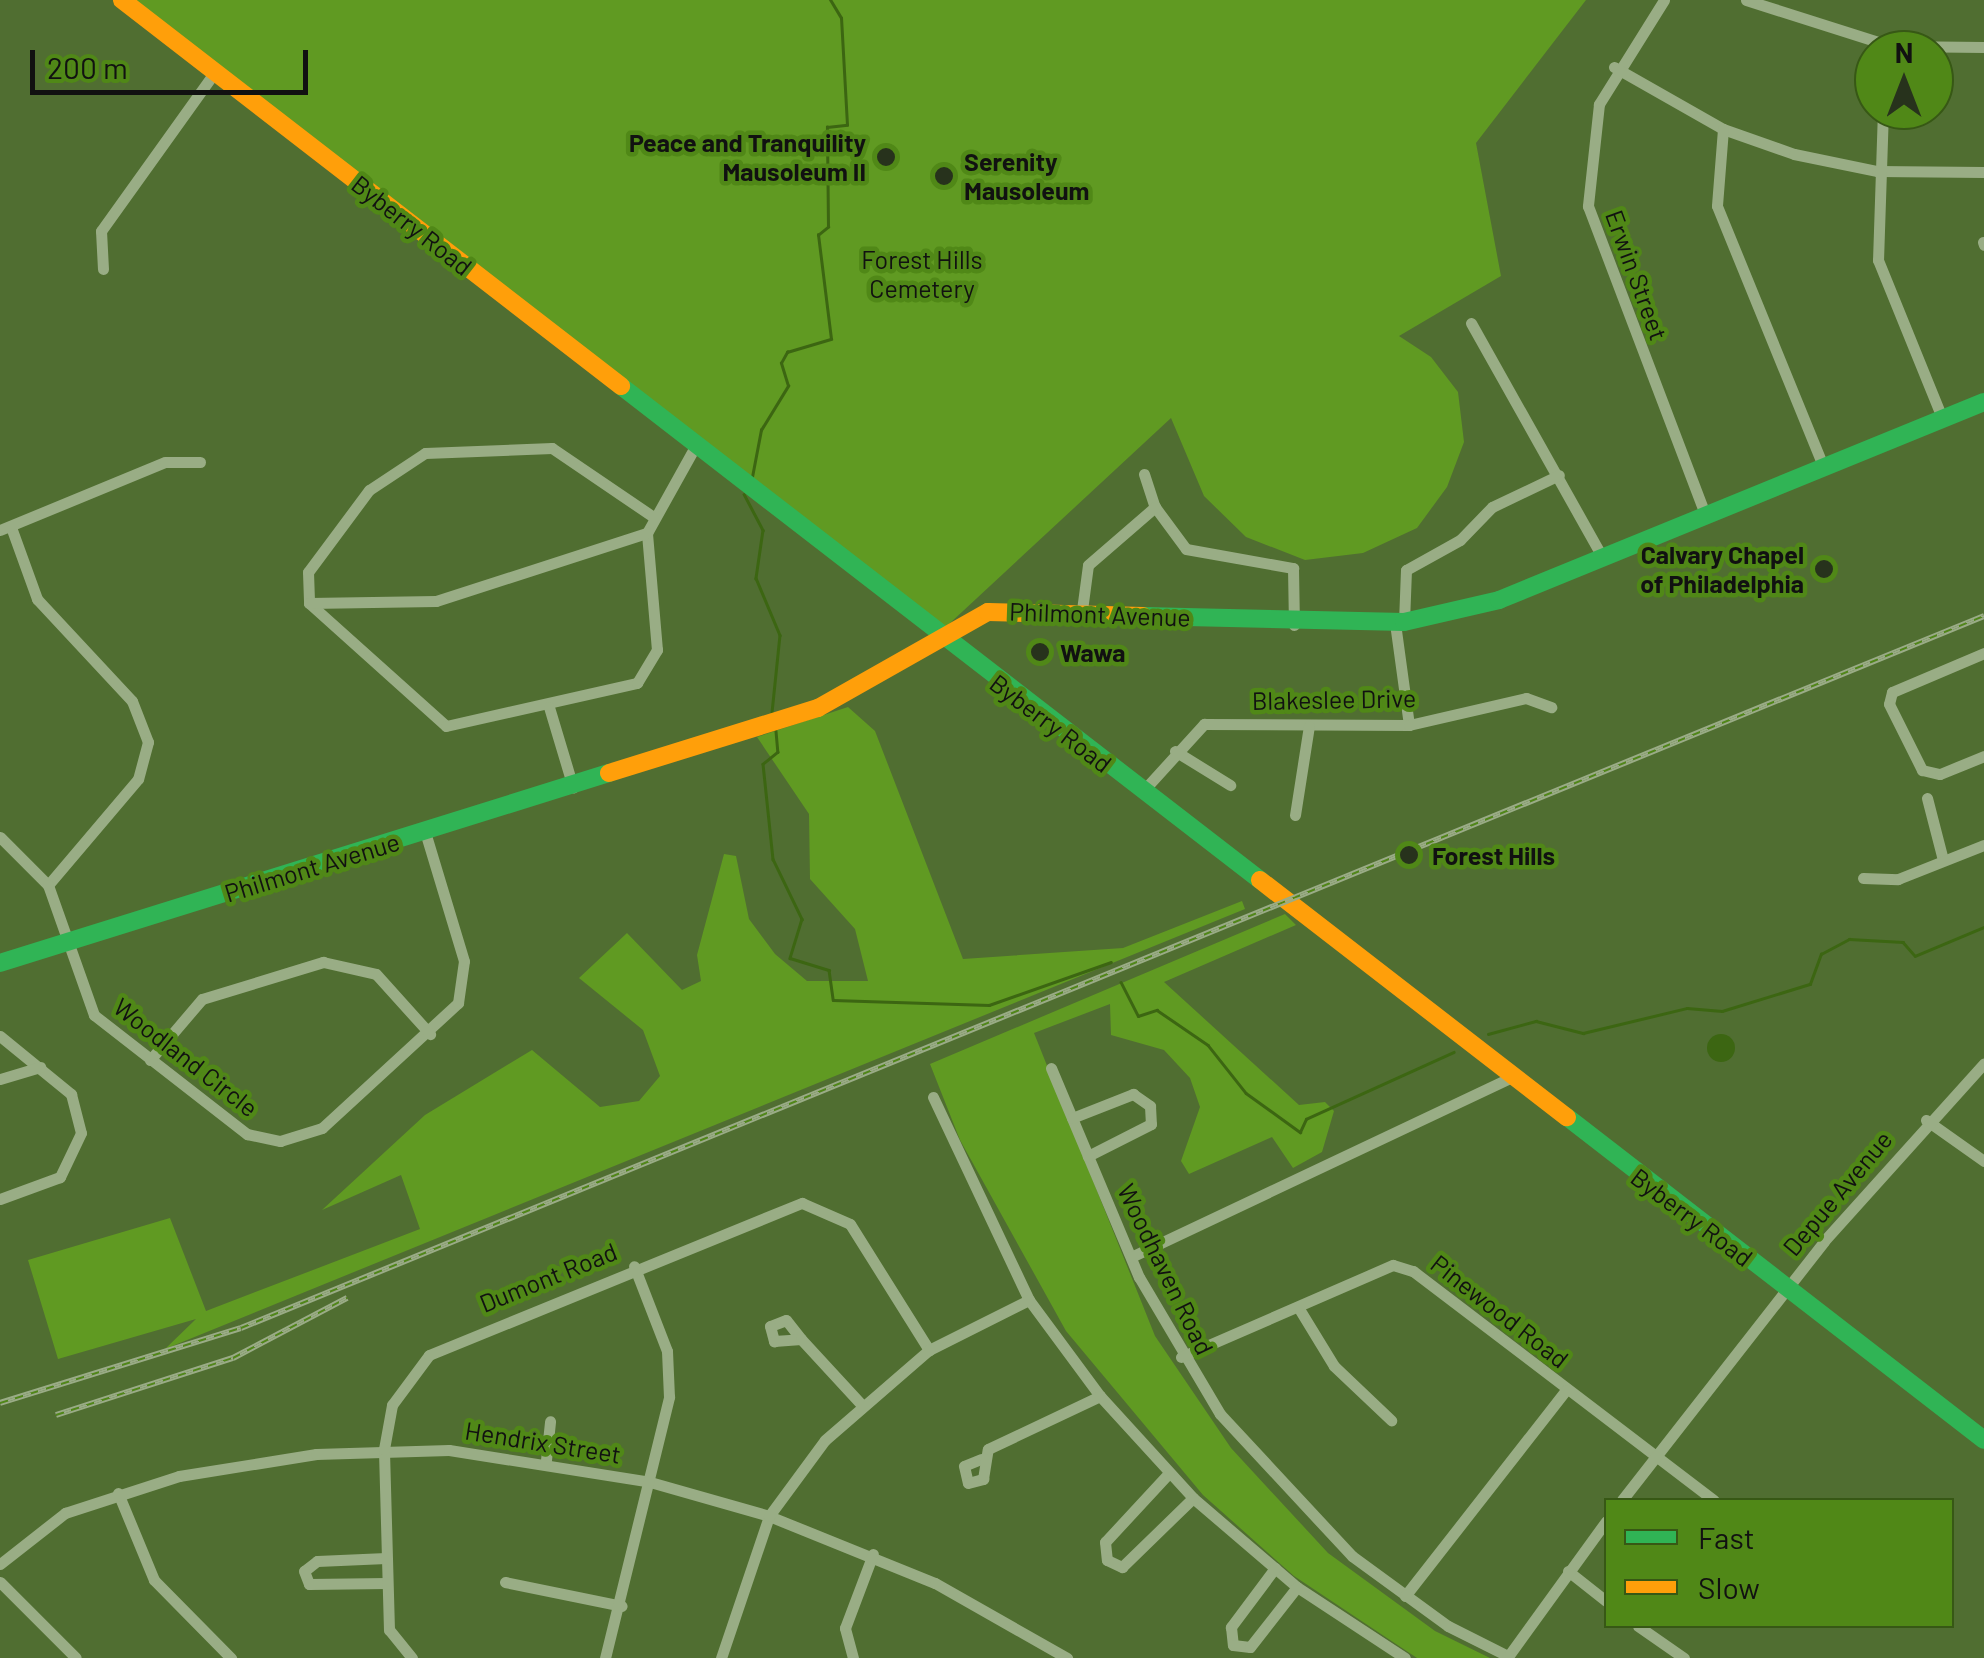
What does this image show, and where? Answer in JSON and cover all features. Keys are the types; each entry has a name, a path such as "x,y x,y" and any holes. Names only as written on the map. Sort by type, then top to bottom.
{"main road":[{"name":"Byberry Road","path":"122,0 696,444 935,637 1143,791 1984,1440"},
{"name":"Philmont Avenue","path":"0,964 849,698 935,637 1002,609 1082,610 1294,624 1399,623 1500,600 1984,402"}],"street":[{"name":"Erwin Street","path":"1664,0 1614,67 1589,142 1588,206 1706,516"},
{"path":"1746,0 1854,36"},
{"path":"1954,47 1984,47"},
{"path":"1614,67 1723,129 1877,171 1984,172"},
{"path":"103,268 101,231 214,73"},
{"path":"1723,129 1717,206 1824,468"},
{"path":"1882,130 1877,171 1878,260 1942,418"},
{"path":"1471,323 1602,556"},
{"path":"652,516 552,448 425,453 369,490 308,572 308,604 446,726 549,706 650,673 657,650 647,533 652,516 696,444"},
{"path":"0,837 48,885 138,780 148,742 132,702 37,598 5,528 165,462 200,462"},
{"path":"1144,474 1155,507 1186,548 1293,568 1294,624"},
{"path":"1408,725 1399,623 1406,570 1460,540 1492,507 1559,476"},
{"path":"1082,610 1088,566 1155,507"},
{"path":"308,604 436,600 647,533"},
{"path":"1984,653 1892,692 1889,704 1922,770 1940,774 1984,756"},
{"name":"Blakeslee Drive","path":"1143,791 1204,724 1408,725 1526,698 1551,707"},
{"path":"549,706 572,787"},
{"path":"1295,815 1310,726"},
{"path":"1175,752 1230,785"},
{"path":"1926,798 1942,856"},
{"name":"Woodland Circle","path":"48,885 94,1015 247,1134 292,1140 322,1128 453,1014 465,974 425,832"},
{"path":"1863,878 1898,878 1942,856 1984,844"},
{"path":"150,1060 202,1000 323,962 376,974 430,1034"},
{"path":"0,1036 71,1094 79,1144 51,1183 0,1199"},
{"name":"Depue Avenue","path":"1624,1498 1786,1289 1926,1120 1984,1063"},
{"path":"0,1080 40,1067"},
{"name":"Woodhaven Road","path":"1051,1068 1132,1257 1181,1357 1277,1484 1405,1596 1507,1656"},
{"path":"1132,1257 1510,1078"},
{"path":"1072,1118 1133,1094 1150,1106 1150,1124 1088,1156"},
{"path":"933,1097 1030,1300 1100,1396 1193,1498 1298,1587 1389,1654 1405,1658"},
{"path":"1926,1120 1984,1162"},
{"name":"Dumont Road","path":"412,1658 389,1630 384,1449 392,1405 429,1355 779,1207 829,1209 850,1224 929,1350"},
{"path":"606,1658 622,1606 670,1376 634,1266"},
{"name":"Pinewood Road","path":"1181,1357 1368,1272 1413,1271 1711,1498"},
{"path":"722,1658 770,1516 861,1404 929,1350 1030,1300"},
{"path":"1298,1307 1334,1366 1391,1420"},
{"path":"801,1339 861,1404"},
{"path":"1405,1596 1566,1390"},
{"path":"981,1459 1100,1396"},
{"path":"546,1460 550,1421"},
{"name":"Hendrix Street","path":"0,1564 65,1513 118,1493 246,1462 384,1449 546,1460 650,1482 770,1516 873,1554 1067,1658"},
{"path":"1170,1473 1105,1542 1107,1560 1122,1567 1193,1498"},
{"path":"118,1493 154,1580 231,1658"},
{"path":"1507,1656 1604,1524"},
{"path":"853,1658 846,1642 873,1554"},
{"path":"386,1558 316,1561 304,1572 309,1584 387,1584"},
{"path":"1276,1568 1230,1626 1233,1645 1250,1647 1298,1587"},
{"path":"1568,1571 1604,1599"},
{"path":"0,1582 76,1658"},
{"path":"504,1582 622,1606"},
{"path":"1641,1628 1684,1658"}],"green space":[{"name":"Forest Hills Cemetery","path":"123,0 1586,0 1476,143 1501,276 1399,336 1431,357 1458,392 1464,442 1447,487 1417,528 1363,553 1305,560 1246,537 1204,496 1171,418 935,637"},
{"path":"848,707 875,731 963,959 1123,948 1242,901 1245,909 165,1349 196,1319 58,1359 28,1260 170,1218 206,1311 420,1229 401,1175 322,1210 425,1115 532,1050 600,1107 639,1101 660,1076 643,1030 579,978 627,933 682,990 701,981 697,955 724,854 736,856 749,919 775,954 807,981 868,981 855,929 810,879 809,814 757,737"},
{"path":"1285,914 1296,925 1164,982 1299,1105 1325,1102 1334,1111 1322,1152 1293,1168 1272,1137 1189,1174 1181,1161 1200,1107 1190,1078 1164,1050 1111,1035 1110,1004 1034,1033 1155,1336 1231,1448 1328,1553 1435,1631 1490,1658 1417,1658 1294,1576 1203,1495 1066,1331 960,1140 930,1064"}],"shaded area":[{"path":"1721,1034 1731,1038 1735,1048 1731,1058 1721,1062 1711,1058 1707,1048 1711,1038"}],"waterway":[{"path":"752,477 761,430 788,386 781,363 787,352 831,339 818,235 828,227 827,127 847,125 841,18 830,0"},
{"path":"744,494 763,530 756,578 780,635 772,712"},
{"path":"776,731 778,752 763,764 773,859 802,919 790,958 829,970 833,1000 989,1005 1111,962"},
{"path":"1488,1034 1536,1021 1583,1033 1687,1008 1722,1011 1810,984 1821,954 1849,939 1903,942 1915,956 1984,927"},
{"path":"1121,982 1138,1016 1157,1010 1208,1045 1246,1093 1300,1132 1306,1119 1454,1052"}],"railway":[{"path":"0,1403 241,1328 1984,616"},
{"path":"56,1415 233,1358 347,1298"}],"traffic: fast":[{"path":"621,386 1260,880"},
{"path":"1143,616 1404,622 1499,600 1984,402"},
{"path":"0,963 609,773"},
{"path":"1567,1117 1984,1440"}],"traffic: slow":[{"path":"122,0 621,386"},
{"path":"609,773 818,708 988,612 1143,616"},
{"path":"1260,880 1567,1117"}],"place":[{"name":"Peace and Tranquility Mausoleum II","path":"886,157"},
{"name":"Serenity Mausoleum","path":"944,176"},
{"name":"Calvary Chapel of Philadelphia","path":"1824,569"},
{"name":"Wawa","path":"1040,652"},
{"name":"Forest Hills","path":"1409,855"}]}
